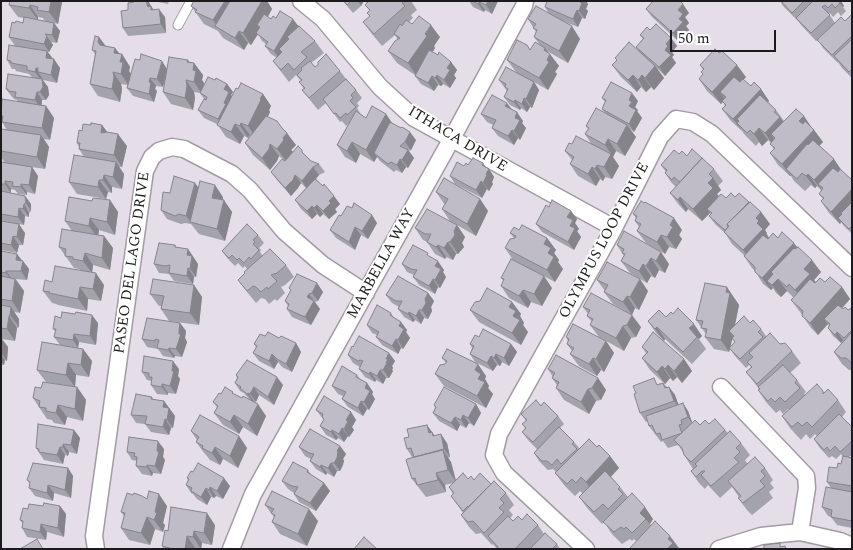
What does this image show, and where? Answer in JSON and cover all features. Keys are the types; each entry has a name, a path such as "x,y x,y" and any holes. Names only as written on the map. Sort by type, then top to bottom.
{"street":[{"name":"ITHACA DRIVE","path":"301,1 323,19 380,87 414,118 614,228"},
{"name":"MARBELLA WAY","path":"231,549 253,494 451,140 525,1"},
{"name":"OLYMPUS LOOP DRIVE","path":"586,549 504,473 494,455 499,434 614,228 660,137 676,119 693,122 712,134 852,268"},
{"name":"PASEO DEL LAGO DRIVE","path":"96,549 94,536 145,171 152,157 159,151 172,147 184,149 232,174 250,190 284,231 323,266 366,293"},
{"path":"721,387 806,476 807,488 800,532"},
{"path":"720,549 761,536 800,532 840,541 852,546"}],"lane":[{"path":"178,25 191,1"}],"building":[{"path":"10,1 51,1 49,12 37,10 38,7 30,5 29,8 9,5"},
{"path":"146,1 148,7 151,6 151,10 159,9 161,24 123,28 121,11 128,10 128,3"},
{"path":"194,1 225,1 213,20 195,12 197,10 191,6"},
{"path":"230,1 262,1 243,33 239,31 235,38 215,26"},
{"path":"369,1 404,1 402,3 405,6 374,34 363,22 370,16 367,13 370,10 365,5"},
{"path":"473,1 488,1 486,5"},
{"path":"547,1 580,1 582,3 573,19 545,7"},
{"path":"653,1 680,1 683,4 678,10 683,14 679,19 683,22 673,33 646,9"},
{"path":"781,1 804,1 792,13"},
{"path":"813,1 839,1 840,3 835,8 832,4 828,8 825,5 822,7 830,15 811,33 796,18"},
{"path":"536,6 572,26 559,51 534,37 537,30 533,28 536,24 528,19"},
{"path":"280,11 293,19 274,51 265,46 268,42 256,33 260,27 257,25 264,14 271,19 273,16 276,18"},
{"path":"852,14 852,36 832,55 817,40 841,17 845,21"},
{"path":"419,16 431,25 425,34 427,36 408,63 388,51 395,41 400,38 394,34 400,24 402,26 406,20 412,24"},
{"path":"24,17 54,23 52,35 45,34 47,36 44,44 9,37 12,22 23,23"},
{"path":"656,24 671,38 666,44 668,46 665,50 671,55 659,67 636,47 644,38 640,35 647,27 650,30"},
{"path":"299,26 315,41 301,52 307,57 294,70 288,63 281,70 273,61 282,52 279,49 289,39 287,37"},
{"path":"95,36 99,37 98,42 100,45 115,48 114,53 122,54 120,62 123,62 121,74 113,72 112,89 90,84 96,51 92,50"},
{"path":"852,39 852,69 849,72 834,56"},
{"path":"517,40 527,45 530,50 535,42 545,48 544,50 550,54 547,60 549,62 539,78 507,60"},
{"path":"629,42 655,66 645,78 642,75 638,80 633,75 628,80 612,65 617,60 615,58"},
{"path":"9,45 47,51 46,58 54,59 51,75 38,72 38,68 36,68 35,72 27,70 27,66 11,63 11,61 7,60"},
{"path":"715,49 719,53 722,51 737,65 712,92 699,79 704,69 700,65"},
{"path":"429,50 438,55 439,52 451,62 447,68 450,70 444,80 437,75 435,78 432,76 428,83 415,76"},
{"path":"141,54 162,61 157,79 150,78 149,94 127,88 135,59 140,60"},
{"path":"326,54 340,71 309,98 302,90 305,88 299,82 302,80 297,75 302,70 301,68 310,61 315,67 318,65 318,62"},
{"path":"169,57 188,60 187,62 194,63 193,70 196,71 194,82 186,80 185,98 163,92"},
{"path":"506,67 534,82 522,104 504,97 508,89 505,87 506,84 499,80"},
{"path":"8,74 42,79 43,87 40,92 37,92 35,100 15,97 16,92 8,91 6,89"},
{"path":"208,77 215,80 216,78 227,84 224,89 229,92 224,103 226,104 218,119 198,110 207,97 200,93"},
{"path":"734,77 740,82 743,79 751,86 754,82 761,89 733,119 722,109 726,105 722,101 726,97 720,92"},
{"path":"346,79 356,90 351,95 353,98 350,101 356,107 340,118 336,113 334,114 323,99"},
{"path":"611,82 632,93 629,100 632,102 629,106 636,110 629,124 602,109 606,100 602,98"},
{"path":"241,83 263,94 248,126 241,123 240,126 235,124 231,132 217,125 236,88 238,89"},
{"path":"492,95 507,103 505,106 517,112 515,118 520,120 514,131 512,130 508,136 492,128 496,120 481,114"},
{"path":"760,95 776,110 774,112 780,117 765,133 759,128 754,134 750,130 747,133 737,123 739,121 737,119"},
{"path":"2,99 46,106 42,128 2,122"},
{"path":"372,106 386,114 366,150 352,142 347,151 337,145 356,111 366,118"},
{"path":"596,108 627,125 617,144 608,139 605,145 585,134 589,128 586,126"},
{"path":"796,109 804,116 799,121 803,124 805,121 814,130 782,164 770,153 775,148 770,144 775,138 771,134"},
{"path":"266,116 277,121 287,133 277,149 270,144 269,149 262,158 245,143"},
{"path":"390,122 410,132 405,142 400,146 408,150 397,165 391,162 388,164 374,153"},
{"path":"91,123 102,125 101,133 118,134 114,155 79,149 80,143 77,143 79,130 82,131 83,124 91,125"},
{"path":"1,129 41,135 37,157 1,151"},
{"path":"576,136 611,154 604,167 597,165 595,169 592,167 588,174 570,164 574,157 565,151 569,143 572,144"},
{"path":"813,140 834,159 814,180 808,174 806,176 802,173 797,179 786,169 807,144"},
{"path":"298,146 311,161 319,164 313,167 302,181 295,175 285,188 271,172 282,159 285,161"},
{"path":"692,149 702,158 680,182 674,177 672,180 665,173 667,170 661,165 674,150 679,154 682,151 687,156"},
{"path":"74,155 116,162 113,177 104,175 103,180 99,180 98,187 69,182"},
{"path":"473,158 483,163 482,165 489,169 483,183 481,181 476,190 450,176 457,162 464,166 466,163 468,165"},
{"path":"702,158 714,169 709,174 713,178 708,183 713,188 693,209 680,197 678,200 670,193"},
{"path":"1,162 32,167 29,185 21,184 21,187 12,186 13,182 5,181 5,184 1,184"},
{"path":"833,168 838,172 840,169 852,180 852,189 831,212 821,201 824,198 819,194 823,188 818,184"},
{"path":"174,176 195,183 186,216 179,214 175,216 161,210 163,192 170,193"},
{"path":"444,178 480,199 467,224 442,209 448,199 436,192"},
{"path":"315,179 323,186 324,184 334,196 329,201 331,203 323,211 317,205 314,208 312,206 307,211 295,200"},
{"path":"200,181 215,185 212,198 224,200 217,229 190,222"},
{"path":"1,191 25,196 26,203 23,209 19,208 18,217 1,214"},
{"path":"731,193 735,197 739,193 749,202 727,224 728,227 725,230 709,216 712,213 707,209 721,194 726,198"},
{"path":"69,197 92,201 93,198 110,200 107,222 90,218 89,226 65,221"},
{"path":"552,200 571,211 567,217 573,220 570,226 575,228 568,242 536,224 546,205 549,207"},
{"path":"641,201 674,218 670,225 673,227 667,237 661,235 657,242 637,231 641,224 635,221 637,216 633,214"},
{"path":"750,202 761,212 756,218 759,221 757,223 763,229 743,250 724,232 729,226 727,224"},
{"path":"852,202 852,226 849,229 838,218"},
{"path":"354,203 372,215 362,231 355,227 349,242 330,230 347,206 352,208"},
{"path":"427,209 457,225 454,231 455,235 444,248 438,245 436,247 427,242 431,234 425,234 415,228"},
{"path":"1,221 19,224 17,237 13,236 11,245 1,243"},
{"path":"247,224 258,235 253,240 255,242 253,244 259,250 251,259 249,257 244,263 232,255 229,258 222,251"},
{"path":"522,225 547,238 544,244 551,248 548,253 554,257 547,270 505,248 510,239 516,236 510,233 514,227 519,230"},
{"path":"62,229 104,236 102,258 85,253 83,261 65,256 66,249 59,247"},
{"path":"624,231 661,252 656,261 651,258 646,266 643,264 639,271 621,261 625,254 622,253 624,249 617,245"},
{"path":"782,232 794,243 762,278 755,272 755,267 744,256 763,235 768,239 773,233 778,238"},
{"path":"159,243 188,249 187,255 192,256 187,276 169,273 170,265 154,264"},
{"path":"413,245 438,261 435,266 441,269 429,286 413,277 417,270 402,264"},
{"path":"798,247 812,260 804,269 810,274 795,290 789,284 787,287 778,279 772,285 767,281 773,274 771,272 794,248"},
{"path":"270,249 286,265 277,273 271,275 277,281 268,289 267,287 261,292 253,286 247,291 238,280 244,272"},
{"path":"1,251 17,254 16,260 23,261 21,271 1,272"},
{"path":"511,259 544,276 534,294 523,290 519,296 501,286 504,279 501,278"},
{"path":"607,262 640,279 630,297 627,296 623,302 604,292 608,285 597,280"},
{"path":"55,266 96,273 93,289 80,287 78,299 43,291 45,280 52,282"},
{"path":"297,274 317,283 312,293 307,297 314,301 305,317 287,309 289,304 285,301 291,290 289,288"},
{"path":"1,276 15,279 12,301 1,299"},
{"path":"398,276 428,293 425,299 426,303 416,316 398,309 402,301 396,301 386,295"},
{"path":"830,277 842,287 810,323 802,316 803,311 791,300 810,279 815,283 820,278 825,282"},
{"path":"153,279 194,285 190,313 161,309 164,296 150,294"},
{"path":"705,283 727,287 726,292 730,293 721,340 705,337 707,329 701,328 703,321 696,320"},
{"path":"487,288 512,302 509,307 516,311 513,316 520,320 512,333 470,310 475,302 480,301"},
{"path":"591,293 632,315 627,325 623,326 616,338 590,325 593,319 587,316 590,310 583,307"},
{"path":"1,305 11,307 7,329 1,328"},
{"path":"377,305 391,313 390,315 401,322 399,326 404,329 392,346 376,337 379,332 367,325"},
{"path":"838,305 843,309 845,307 848,310 852,308 852,330 844,338 837,332 835,335 828,328 830,324 824,319"},
{"path":"678,308 694,324 689,328 697,337 683,352 648,321 659,310 666,317 671,312 673,314"},
{"path":"62,312 92,315 90,336 74,334 73,340 54,337 56,329 53,329 55,316 61,318"},
{"path":"744,316 750,323 753,320 761,329 758,332 763,337 740,359 729,348 735,342 732,338 734,336 729,331"},
{"path":"147,318 180,323 179,334 181,334 176,349 157,348 159,340 142,339"},
{"path":"573,324 606,341 596,359 593,358 589,364 570,354 574,348 567,344 569,339 566,337"},
{"path":"483,329 511,344 504,358 496,354 494,358 491,356 487,363 470,354 474,346 470,344 475,335 479,337"},
{"path":"268,332 279,338 281,336 296,343 286,364 272,354 269,361 253,353 257,346 254,344 260,334 265,336"},
{"path":"653,332 684,359 674,371 668,365 665,369 662,366 657,372 642,358 648,352 642,347"},
{"path":"852,332 852,363 834,352"},
{"path":"770,333 780,344 785,343 792,351 757,384 746,372 752,367 747,362 753,357 749,353"},
{"path":"359,336 389,353 386,359 388,359 387,363 377,376 359,369 363,361 358,361 348,355"},
{"path":"42,342 83,349 81,365 68,363 66,375 37,370"},
{"path":"447,349 478,364 475,370 481,374 478,379 485,382 477,396 435,374 440,365 445,364 447,361 442,358"},
{"path":"556,355 598,378 592,388 588,389 581,402 556,388 559,382 552,378 555,373 548,369"},
{"path":"144,356 173,361 172,371 174,371 170,386 162,384 162,387 151,385 152,377 149,377 149,373 142,372"},
{"path":"247,360 277,377 268,397 254,387 250,394 247,394 235,383 238,377 236,375"},
{"path":"783,365 797,380 795,383 800,388 785,402 780,397 775,402 771,398 768,401 758,390 760,389 758,387"},
{"path":"342,366 367,383 365,388 370,391 364,402 361,401 358,408 342,399 346,392 332,386"},
{"path":"654,378 657,385 663,383 665,388 669,387 674,401 640,413 633,386"},
{"path":"43,382 77,387 75,409 58,405 56,413 39,407 40,401 33,398 35,387 41,388"},
{"path":"817,384 823,391 823,394 828,389 838,400 812,427 807,422 802,426 798,422 792,427 782,416"},
{"path":"225,387 232,393 242,398 243,396 258,404 248,424 234,415 230,422 214,413 218,406 213,402"},
{"path":"444,387 476,404 468,418 463,415 461,420 455,417 451,423 433,413 436,407 434,405"},
{"path":"136,394 164,401 163,407 169,408 167,420 165,419 163,427 145,424 147,416 131,415"},
{"path":"324,396 351,412 346,420 348,421 344,429 342,428 339,434 320,426 324,419 322,417 323,414 316,410"},
{"path":"536,400 541,406 544,402 558,416 533,442 522,432 526,428 522,424 527,420 521,414"},
{"path":"683,403 688,417 681,420 682,424 679,425 682,433 662,440 660,433 656,434 652,425 649,426 646,416"},
{"path":"839,414 852,427 852,441 840,452 835,446 830,451 827,447 824,450 814,439"},
{"path":"200,415 239,436 230,456 215,447 212,453 202,448 203,446 196,442 199,437 191,431"},
{"path":"715,419 725,430 691,462 674,440 695,420 700,425 705,420 709,424"},
{"path":"38,424 74,430 71,445 63,444 57,455 39,452 39,449 36,448"},
{"path":"427,425 429,433 432,432 433,436 441,434 444,449 414,457 411,448 407,449 404,438 409,437 407,429"},
{"path":"559,427 574,442 572,444 577,449 561,464 557,459 552,465 547,461 542,461 534,453"},
{"path":"310,429 340,446 337,451 337,458 328,468 321,465 320,467 310,461 314,454 299,447"},
{"path":"730,431 741,443 736,448 740,452 734,458 739,462 711,486 701,475 705,471 702,471 696,477 691,471 697,466 695,464"},
{"path":"129,437 158,441 157,451 159,452 155,466 136,466 137,457 134,456 135,453 127,452"},
{"path":"589,439 597,447 599,445 610,456 586,482 581,477 576,483 572,479 567,484 555,473"},
{"path":"443,450 448,470 436,473 438,480 417,485 415,478 412,479 406,460"},
{"path":"843,456 852,458 852,486 827,482 829,467 837,468 838,463 841,464"},
{"path":"755,457 765,468 761,471 765,476 760,481 765,486 743,503 738,498 741,496 728,481"},
{"path":"293,462 308,470 307,472 324,483 310,503 294,494 298,487 282,481"},
{"path":"33,463 68,468 65,490 48,485 47,493 29,488 30,482 27,480"},
{"path":"198,463 224,478 217,491 210,487 209,490 206,488 201,497 191,491 192,488 186,485 189,479 187,478"},
{"path":"605,471 620,487 618,489 623,494 608,509 603,504 594,512 579,497"},
{"path":"463,473 468,479 471,476 474,480 480,473 491,484 463,511 451,496 454,493 449,487"},
{"path":"494,481 506,493 500,499 504,503 499,508 504,512 484,533 473,521 468,522 461,515"},
{"path":"826,487 852,492 852,521 831,517 832,510 822,507"},
{"path":"149,491 159,494 155,512 157,513 154,520 147,517 141,533 121,528 125,513 121,512 127,493 133,495 134,493 147,499"},
{"path":"272,491 309,509 298,534 272,522 275,515 271,513 274,509 265,505"},
{"path":"632,493 645,507 640,513 646,519 632,533 626,527 624,529 621,527 614,532 603,522"},
{"path":"44,503 60,506 58,528 41,524 40,532 22,528 23,521 20,520 23,508 28,509 29,504 43,506"},
{"path":"171,507 207,513 204,533 194,531 193,537 187,536 185,549 173,549 162,546 165,530 168,531"},
{"path":"527,514 538,525 515,549 497,549 498,547 488,536 508,516 513,521 518,516 522,520"},
{"path":"655,521 670,536 668,539 673,543 667,549 631,549 630,548"},
{"path":"545,533 557,544 553,549 530,549"},
{"path":"364,537 377,549 354,549"},
{"path":"37,539 43,549 20,549"},
{"path":"780,543 780,547 785,546 786,549 764,549 764,545"}]}
